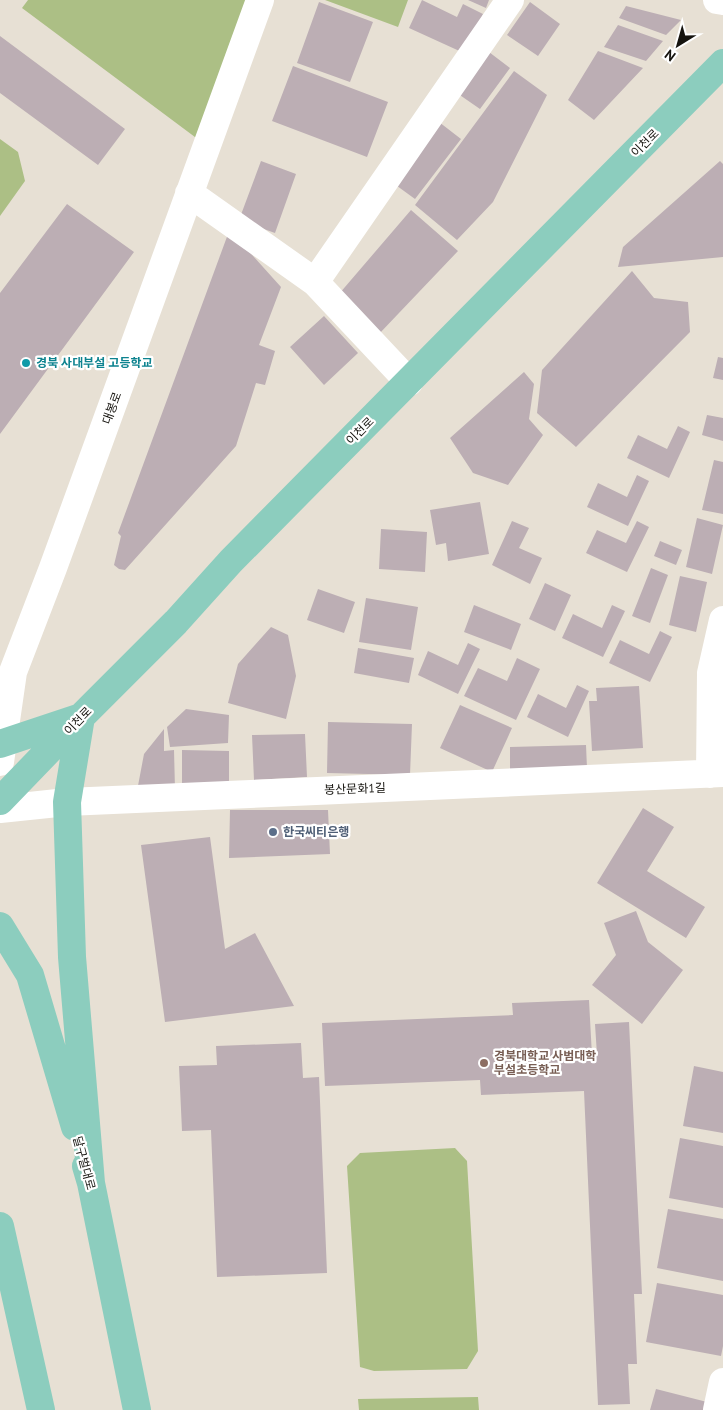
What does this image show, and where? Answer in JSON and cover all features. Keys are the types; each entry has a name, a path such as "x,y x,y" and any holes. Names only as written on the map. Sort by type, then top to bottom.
{"main road":[{"name":"이천로","path":"0,801 176,622 231,561 723,63"},
{"path":"1,750 82,716"},
{"path":"82,716 67,802 72,957 91,1183"},
{"name":"달구벌대로","path":"0,926 30,975 91,1183 136,1410"},
{"path":"0,1226 41,1410"}],"street":[{"name":"대봉로","path":"1,750 13,672 53,568 260,0"},
{"path":"315,282 510,0"},
{"path":"717,0 723,1"},
{"path":"190,193 315,282 409,382"},
{"name":"봉산문화1길","path":"0,809 67,802 717,774 711,674 723,620"},
{"path":"718,1410 723,1382"}],"green space":[{"path":"28,0 260,0 207,146 22,8"},
{"path":"325,0 408,0 398,27"},
{"path":"0,139 18,152 25,181 0,216"},
{"path":"455,1148 467,1161 478,1351 467,1369 374,1371 360,1367 347,1166 360,1153"},
{"path":"478,1397 479,1410 359,1410 358,1399"}],"building":[{"path":"422,0 457,17 463,4 483,14 466,54 409,28"},
{"path":"468,0 489,0 486,8"},
{"path":"319,2 373,22 350,82 297,63"},
{"path":"530,2 560,24 538,56 507,35"},
{"path":"626,6 681,20 666,35 619,18"},
{"path":"618,25 663,41 646,61 604,47"},
{"path":"0,36 125,129 98,165 0,93"},
{"path":"485,49 510,68 480,109 454,91"},
{"path":"598,51 643,68 594,120 568,100"},
{"path":"293,66 388,102 367,157 272,121"},
{"path":"514,71 547,95 493,202 457,240 415,205"},
{"path":"439,122 461,139 415,199 393,183"},
{"path":"261,161 296,174 275,233 239,220"},
{"path":"720,161 723,164 723,257 618,267 623,247"},
{"name":"경북 사대부설 고등학교","path":"67,204 134,252 0,434 0,293"},
{"path":"411,210 458,251 379,334 339,294"},
{"path":"228,234 236,237 281,287 259,345 275,351 265,385 256,383 236,446 125,570 119,569 114,565 121,536 118,533"},
{"path":"632,271 654,298 688,302 690,332 576,447 537,413 542,370"},
{"path":"324,316 358,353 324,385 290,347"},
{"path":"718,357 723,358 723,380 713,378"},
{"path":"524,372 534,384 529,419 543,435 508,485 473,473 450,438"},
{"path":"707,415 723,418 723,441 702,435"},
{"path":"678,426 690,432 669,478 627,458 638,435 667,449"},
{"path":"714,460 723,462 723,514 702,510"},
{"path":"637,475 649,481 628,526 587,507 598,483 627,497"},
{"path":"480,502 489,554 448,561 446,543 436,545 430,510"},
{"path":"697,518 723,525 712,574 686,567"},
{"path":"512,521 529,528 519,548 542,558 530,584 492,565"},
{"path":"637,521 649,527 627,572 586,553 597,530 626,543"},
{"path":"381,529 427,532 425,572 379,569"},
{"path":"660,541 682,550 676,565 654,556"},
{"path":"651,568 668,575 650,623 632,616"},
{"path":"680,576 707,582 696,632 669,625"},
{"path":"545,583 571,595 555,631 529,619"},
{"path":"318,589 355,602 344,633 307,620"},
{"path":"366,598 418,607 411,650 359,642"},
{"path":"474,605 521,624 511,650 464,632"},
{"path":"612,605 625,611 603,657 562,638 573,614 602,628"},
{"path":"271,627 288,635 296,676 286,719 228,703 238,664"},
{"path":"660,631 672,637 650,682 609,663 620,640 649,654"},
{"path":"468,643 480,649 458,694 418,675 428,651 458,665"},
{"path":"358,648 414,658 409,683 354,673"},
{"path":"517,658 540,669 516,720 464,696 478,668 507,681"},
{"path":"577,685 589,691 568,737 527,717 538,694 566,708"},
{"path":"639,686 643,748 592,751 589,701 597,701 596,688"},
{"path":"460,705 512,728 492,772 440,748"},
{"path":"186,709 229,715 228,743 170,747 167,727"},
{"path":"328,722 412,724 410,775 327,773"},
{"path":"164,729 164,751 174,750 175,789 137,791 144,754"},
{"path":"305,734 307,777 254,780 252,735"},
{"path":"586,745 587,768 510,770 510,747"},
{"path":"182,750 229,751 229,786 182,785"},
{"path":"643,808 674,827 647,871 705,907 686,938 597,883"},
{"path":"230,810 328,810 330,854 229,858"},
{"path":"210,837 225,949 255,933 294,1006 165,1022 141,845"},
{"path":"636,911 648,942 683,970 642,1024 592,985 616,955 604,923"},
{"path":"589,1000 592,1056 597,1055 595,1024 629,1022 642,1294 634,1294 637,1364 628,1364 630,1404 598,1405 584,1091 481,1095 480,1080 325,1086 322,1023 513,1015 512,1003"},
{"path":"301,1043 303,1078 319,1077 327,1273 217,1277 211,1130 182,1131 179,1066 217,1065 216,1046"},
{"path":"694,1066 723,1072 723,1133 683,1126"},
{"path":"680,1138 723,1146 723,1208 669,1198"},
{"path":"668,1209 723,1219 723,1281 657,1268"},
{"path":"657,1283 723,1295 723,1346 721,1356 646,1342"},
{"path":"656,1389 711,1403 710,1410 650,1410"}],"place":[{"name":"경북 사대부설 고등학교","path":"26,363"},
{"name":"한국씨티은행","path":"273,832"},
{"name":"경북대학교 사범대학 부설초등학교","path":"484,1063"}]}
